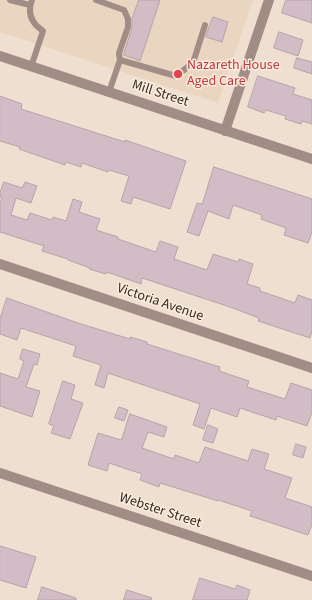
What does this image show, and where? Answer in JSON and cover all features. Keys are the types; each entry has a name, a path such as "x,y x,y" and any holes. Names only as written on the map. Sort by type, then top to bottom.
{"street":[{"path":"226,131 269,0"},
{"name":"Mill Street","path":"0,56 312,159"},
{"name":"Victoria Avenue","path":"0,264 312,368"},
{"name":"Webster Street","path":"0,473 312,576"}],"lane":[{"path":"10,0 31,3 30,17 37,28 43,31 31,67"},
{"path":"96,0 124,10 128,19 128,27 119,53 120,60 109,92"},
{"path":"120,60 176,76 193,63 205,25"}],"shaded area":[{"name":"Nazareth House Aged Care","path":"0,0 253,0 218,103 0,32"}],"building":[{"path":"139,0 160,0 140,61 124,55 132,28 132,19"},
{"path":"286,0 312,0 312,23 282,13"},
{"path":"213,17 228,22 222,42 206,37"},
{"path":"279,32 303,40 298,56 274,48"},
{"path":"297,58 312,62 312,74 294,68"},
{"path":"258,76 295,88 293,94 312,100 312,124 302,121 301,124 285,119 286,116 266,110 264,113 248,107"},
{"path":"0,96 22,104 21,109 125,142 125,140 186,161 170,209 133,197 131,204 121,201 129,176 109,170 108,172 82,163 81,167 66,162 65,165 19,149 20,147 0,141"},
{"path":"214,167 312,199 312,232 308,243 284,235 286,228 261,219 262,215 233,205 229,219 208,211 199,236 187,232 197,203 202,204"},
{"path":"4,182 22,188 25,182 37,186 31,203 16,198 11,215 27,220 30,213 52,220 53,217 66,221 73,199 82,202 79,212 100,219 96,230 118,237 118,239 156,252 160,241 178,247 174,259 207,270 213,254 238,262 239,259 253,264 247,284 260,288 260,291 295,303 298,295 312,300 312,331 310,338 258,321 259,318 230,307 142,278 141,284 107,272 106,274 89,269 90,268 68,259 42,251 44,246 0,232 0,204 2,197 0,197 0,193"},
{"path":"7,298 78,323 130,339 130,337 147,342 147,344 220,367 219,371 249,381 247,387 285,399 291,383 312,390 312,412 307,426 277,416 276,420 240,408 237,417 211,408 204,429 193,425 200,404 108,373 104,388 95,385 101,365 73,356 76,346 21,328 17,340 0,334 0,319"},
{"path":"23,349 40,354 37,365 34,364 26,387 40,391 32,417 0,406 0,373 18,379 24,361 20,359"},
{"path":"63,381 75,385 71,399 83,403 70,439 51,433 54,426 49,424"},
{"path":"119,407 128,410 124,421 115,418"},
{"path":"130,414 167,427 164,437 148,432 142,448 174,459 175,455 199,463 205,447 248,461 252,449 269,454 264,469 292,478 285,498 312,507 312,524 308,535 250,516 252,511 218,500 160,483 159,487 140,480 142,474 109,463 107,471 88,465 98,433 121,440"},
{"path":"208,425 218,429 213,443 203,440"},
{"path":"296,444 306,447 303,458 293,455"},
{"path":"0,546 36,557 26,588 0,580"},
{"path":"200,578 235,589 237,585 250,590 247,600 193,600"},
{"path":"42,587 76,598 76,600 38,600"},
{"path":"127,590 152,598 151,600 124,600"}],"place":[{"name":"Nazareth House Aged Care","path":"178,74"}]}
